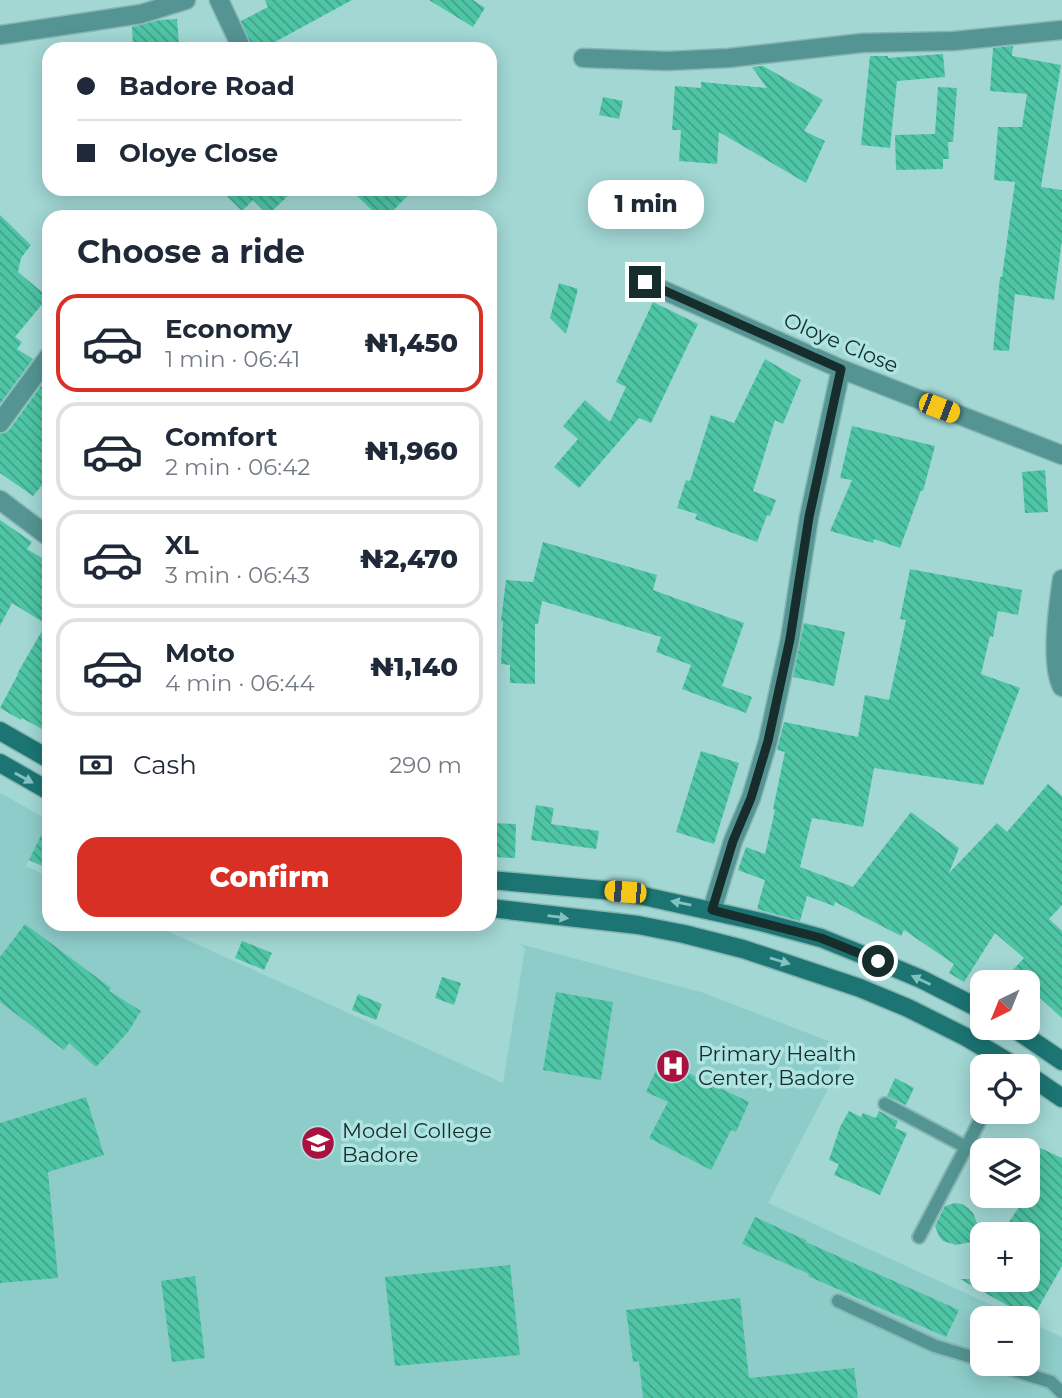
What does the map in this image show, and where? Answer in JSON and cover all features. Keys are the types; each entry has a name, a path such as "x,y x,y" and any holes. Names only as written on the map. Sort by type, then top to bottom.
{"main road":[{"path":"0,731 42,755"},
{"path":"0,763 42,787"},
{"path":"497,881 625,892 712,910 821,938 921,979 970,1004"},
{"path":"497,909 639,925 743,949 848,984 908,1008 994,1054"},
{"path":"1032,1040 1057,1057 1040,1069"},
{"path":"1040,1082 1062,1098"}],"street":[{"path":"0,35 141,14 187,0"},
{"path":"219,0 239,42"},
{"path":"583,58 679,61 862,43 954,41 1062,30"},
{"name":"Oloye Close","path":"645,282 841,369 1062,455"},
{"path":"0,423 42,366"},
{"path":"712,910 768,741 790,639 809,517 841,369"},
{"path":"0,500 42,532"},
{"path":"1062,579 1055,654 1062,687"}],"lane":[{"path":"884,1104 966,1147"},
{"path":"919,1237 978,1124"},
{"path":"838,1301 935,1346 970,1356"},
{"path":"1032,1376 1051,1382 1062,1392"}],"shaded area":[{"name":"Model College Badore","path":"0,793 42,816 42,834 26,866 42,874 42,931 167,931 503,1083 525,949 520,944 704,993 849,1049 768,1203 994,1306 970,1306 970,1376 1040,1376 1040,1327 1062,1337 1062,1398 0,1398"}],"building":[{"path":"265,0 352,0 275,42 250,42 241,21 268,7"},
{"path":"429,0 473,0 485,8 473,27"},
{"path":"177,19 179,42 133,42 132,27"},
{"path":"1013,46 1012,56 1061,65 1041,187 1062,190 1062,240 1054,300 1015,294 1009,351 993,350 1000,277 1015,182 994,180 998,127 1022,127 1027,94 990,91 993,48"},
{"path":"943,54 945,77 897,81 890,148 861,145 870,56 888,58"},
{"path":"763,66 823,100 804,131 825,141 806,183 719,132 717,164 679,161 681,130 672,130 675,86 701,88 701,82 767,88 752,67"},
{"path":"938,87 957,88 953,142 948,142 949,159 943,159 943,169 896,170 895,135 935,134"},
{"path":"603,97 623,101 619,119 599,115"},
{"path":"227,196 288,196 273,210 263,210 253,200 241,210"},
{"path":"357,196 407,196 394,210 372,210"},
{"path":"0,215 31,245 21,258 18,272 42,292 42,304 15,337 22,342 17,349 33,359 0,404"},
{"path":"559,283 578,289 566,334 550,318"},
{"path":"653,302 698,324 651,423 639,418 579,488 554,467 578,439 563,426 585,400 610,422 626,387 616,382"},
{"path":"765,359 801,380 783,424 775,420 753,491 776,500 757,542 695,519 697,514 677,508 686,480 690,481 711,415 734,423"},
{"path":"42,385 42,485 33,496 0,473 0,434 9,430"},
{"path":"852,426 935,446 923,491 921,490 900,548 874,539 873,543 830,531 852,480 840,478"},
{"path":"1045,470 1048,512 1025,513 1022,472"},
{"path":"0,520 32,542 27,549 42,558 42,622 12,603 0,626"},
{"path":"543,542 657,575 653,590 744,623 722,686 752,697 746,713 682,689 691,665 656,652 661,637 542,601 538,624 535,624 535,684 510,683 510,665 501,664 501,621 506,580 533,582"},
{"path":"910,569 1022,590 1018,615 998,611 981,674 1020,688 983,785 874,768 863,827 812,818 800,867 853,887 911,812 959,848 949,873 997,823 1007,832 1048,784 1062,796 1062,905 1049,919 1062,931 1062,1018 1040,998 1040,970 1013,970 1024,958 995,933 964,982 949,973 954,964 904,930 901,936 835,902 834,906 807,896 800,921 757,909 765,880 738,870 746,847 765,854 785,752 777,750 784,722 858,737 865,695 889,700 906,620 900,619"},
{"path":"804,623 845,632 834,686 793,677"},
{"path":"42,631 42,729 0,708"},
{"path":"701,751 739,763 714,844 676,832"},
{"path":"536,805 554,808 551,824 599,831 596,849 531,840"},
{"path":"497,823 516,824 515,858 497,857"},
{"path":"42,833 42,866 29,860"},
{"path":"25,924 111,988 109,991 141,1011 128,1032 96,1067 69,1043 64,1050 0,1002 0,957"},
{"path":"242,941 272,953 264,970 235,958"},
{"path":"442,977 461,983 454,1005 435,998"},
{"path":"556,992 613,1002 601,1080 543,1070"},
{"path":"358,994 382,1004 376,1020 352,1010"},
{"path":"661,1060 749,1102 736,1132 731,1130 711,1170 649,1138 668,1102 646,1092"},
{"path":"895,1078 914,1088 906,1105 887,1096"},
{"path":"86,1097 104,1155 48,1172 58,1278 0,1283 0,1123"},
{"path":"849,1111 861,1117 863,1113 876,1118 879,1111 898,1121 895,1128 907,1133 880,1195 834,1175 839,1164 829,1160 840,1127"},
{"path":"1040,1148 1062,1158 1062,1266 1039,1306 1009,1306 983,1292 1040,1292 1040,1222 1009,1222 1018,1208 1040,1208"},
{"path":"962,1204 973,1213 977,1222 970,1222 970,1242 956,1245 943,1241 939,1236 935,1226 945,1206"},
{"path":"755,1217 959,1310 946,1337 742,1244"},
{"path":"510,1265 520,1355 395,1366 385,1277"},
{"path":"195,1276 205,1358 172,1362 161,1281"},
{"path":"740,1298 749,1378 854,1368 858,1398 643,1398 639,1361 633,1362 626,1310"}],"place":[{"name":"Primary Health Center, Badore","path":"673,1066"},
{"name":"Model College Badore","path":"318,1143"}],"route":[{"path":"645,282 841,369 818,470 790,639 768,741 712,910 821,938 878,961"}]}
